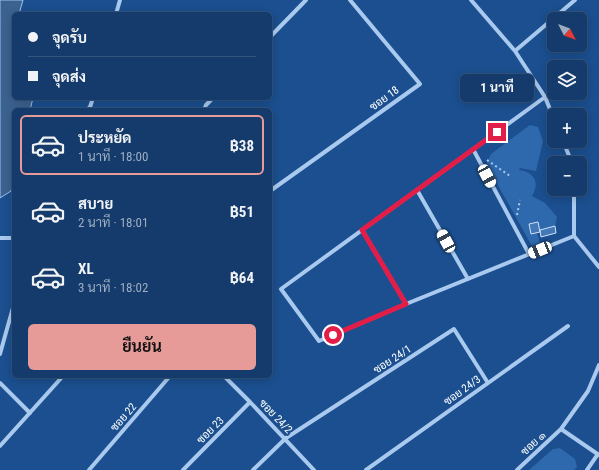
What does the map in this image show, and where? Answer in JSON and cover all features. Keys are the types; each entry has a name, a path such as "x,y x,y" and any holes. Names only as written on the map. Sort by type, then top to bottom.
{"street":[{"path":"117,12 120,0"},
{"path":"272,34 306,0"},
{"name":"ซอย 18","path":"272,190 420,84 350,0"},
{"path":"471,0 515,51 545,97 550,108"},
{"path":"515,51 575,0"},
{"path":"545,97 281,289 319,341 574,236"},
{"path":"205,108 211,100"},
{"path":"473,149 529,254"},
{"path":"417,190 468,279"},
{"path":"574,196 574,236 599,267"},
{"path":"362,230 406,304"},
{"path":"0,238 12,238"},
{"path":"0,354 12,311"},
{"name":"ซอย 24/3","path":"366,470 568,326"},
{"name":"ซอย 24/1","path":"286,438 454,328 488,383"},
{"name":"ซอย ๑","path":"517,470 562,429 588,392 599,365"},
{"path":"0,446 61,378"},
{"name":"ซอย 22","path":"89,470 168,378"},
{"name":"ซอย 24/2","path":"226,378 286,438 314,470"},
{"path":"0,383 30,413"},
{"name":"ซอย 23","path":"183,470 250,402"},
{"path":"562,429 598,454 587,470"},
{"path":"253,470 286,438"}],"path":[{"path":"482,156 510,176"},
{"path":"516,218 520,200"}],"shaded area":[{"path":"0,0 23,0 20,12 12,12 12,100 32,100 30,108 12,108 12,187 11,191 0,198"},
{"path":"530,125 538,127 543,141 536,171 520,168 519,170 529,173 532,176 536,183 536,187 532,196 545,203 557,217 555,226 540,230 538,222 529,224 531,234 537,233 540,243 532,246 486,164 491,154"},
{"path":"560,448 575,459 577,467 574,470 529,470 553,449"}],"building":[{"path":"538,222 540,232 531,234 529,224"},
{"path":"555,226 556,233 541,237 540,230"}],"route":[{"path":"333,335 406,304 362,230 497,132"}]}
